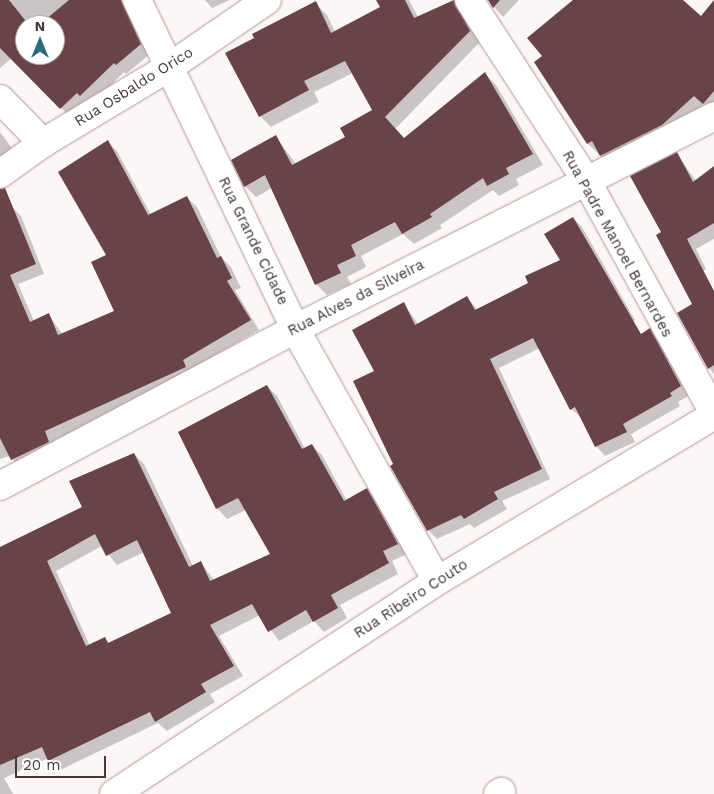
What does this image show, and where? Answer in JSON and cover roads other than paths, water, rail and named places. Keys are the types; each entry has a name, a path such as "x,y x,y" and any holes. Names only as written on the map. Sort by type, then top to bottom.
{"street":[{"name":"Rua Grande Cidade","path":"137,0 168,68 296,329 438,581"},
{"name":"Rua Osbaldo Orico","path":"0,174 43,143 168,68 267,0"},
{"name":"Rua Padre Manoel Bernardes","path":"469,0 587,182 690,376 714,414"},
{"path":"0,99 43,143"},
{"name":"Rua Alves da Silveira","path":"0,486 296,329 714,116"},
{"name":"Rua Ribeiro Couto","path":"114,794 438,581 714,414"}]}
